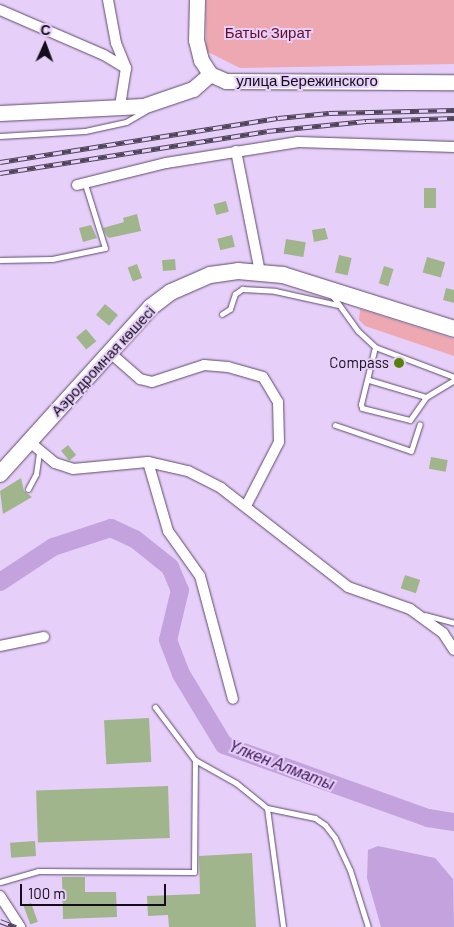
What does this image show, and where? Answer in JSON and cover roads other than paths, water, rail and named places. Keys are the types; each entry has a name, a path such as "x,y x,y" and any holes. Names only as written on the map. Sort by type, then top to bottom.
{"main road":[{"path":"0,113 143,106 193,89 210,74 197,46 197,0"},
{"name":"улица Бережинского","path":"210,74 226,81 454,82"},
{"name":"Аэродромная көшесі","path":"0,474 35,448 108,351 151,307 177,288 210,275 260,272 328,289 454,329"}],"street":[{"path":"108,0 116,43 126,68 120,107"},
{"path":"0,10 104,55 126,68"},
{"path":"81,184 166,164 298,142 454,147"},
{"path":"236,151 260,272"},
{"path":"108,351 140,379 152,382 204,365 228,367 263,377 278,402 278,442 246,506"},
{"path":"35,448 55,463 73,469 148,462 188,471 221,488 246,506 348,587 410,609 443,634 454,650"},
{"path":"148,462 168,531 200,576 233,699"},
{"path":"0,646 44,637"},
{"path":"0,896 20,927"}],"lane":[{"path":"0,136 85,131 126,122 164,99"},
{"path":"0,260 52,259 105,248 81,184"},
{"path":"222,314 230,309 234,294 242,289 267,290 338,305"},
{"path":"328,289 338,305 375,347 454,379"},
{"path":"375,347 369,380 361,404 362,408 400,420 410,420 426,397 454,379"},
{"path":"369,380 426,397"},
{"path":"335,425 411,451 420,424"},
{"path":"28,489 36,474 35,448"},
{"path":"410,609 436,620 454,623"},
{"path":"155,706 195,760 236,783 267,808 315,818 325,825 335,838 350,870 368,927"},
{"path":"0,882 38,871 194,872 195,760"},
{"path":"267,808 283,927"}],"waterway":[{"name":"Үлкен Алматы","path":"0,582 53,547 111,528 135,539 170,567 180,590 168,640 181,674 224,745 428,818 454,822"}],"railway":[{"path":"0,162 278,118 329,113 454,110"},
{"path":"0,173 267,131 366,121 454,118"},
{"path":"0,921 16,927"}],"place":[{"name":"Compass","path":"399,363"}],"park label":[{"name":"Батыс Зират","path":"268,33"}]}
